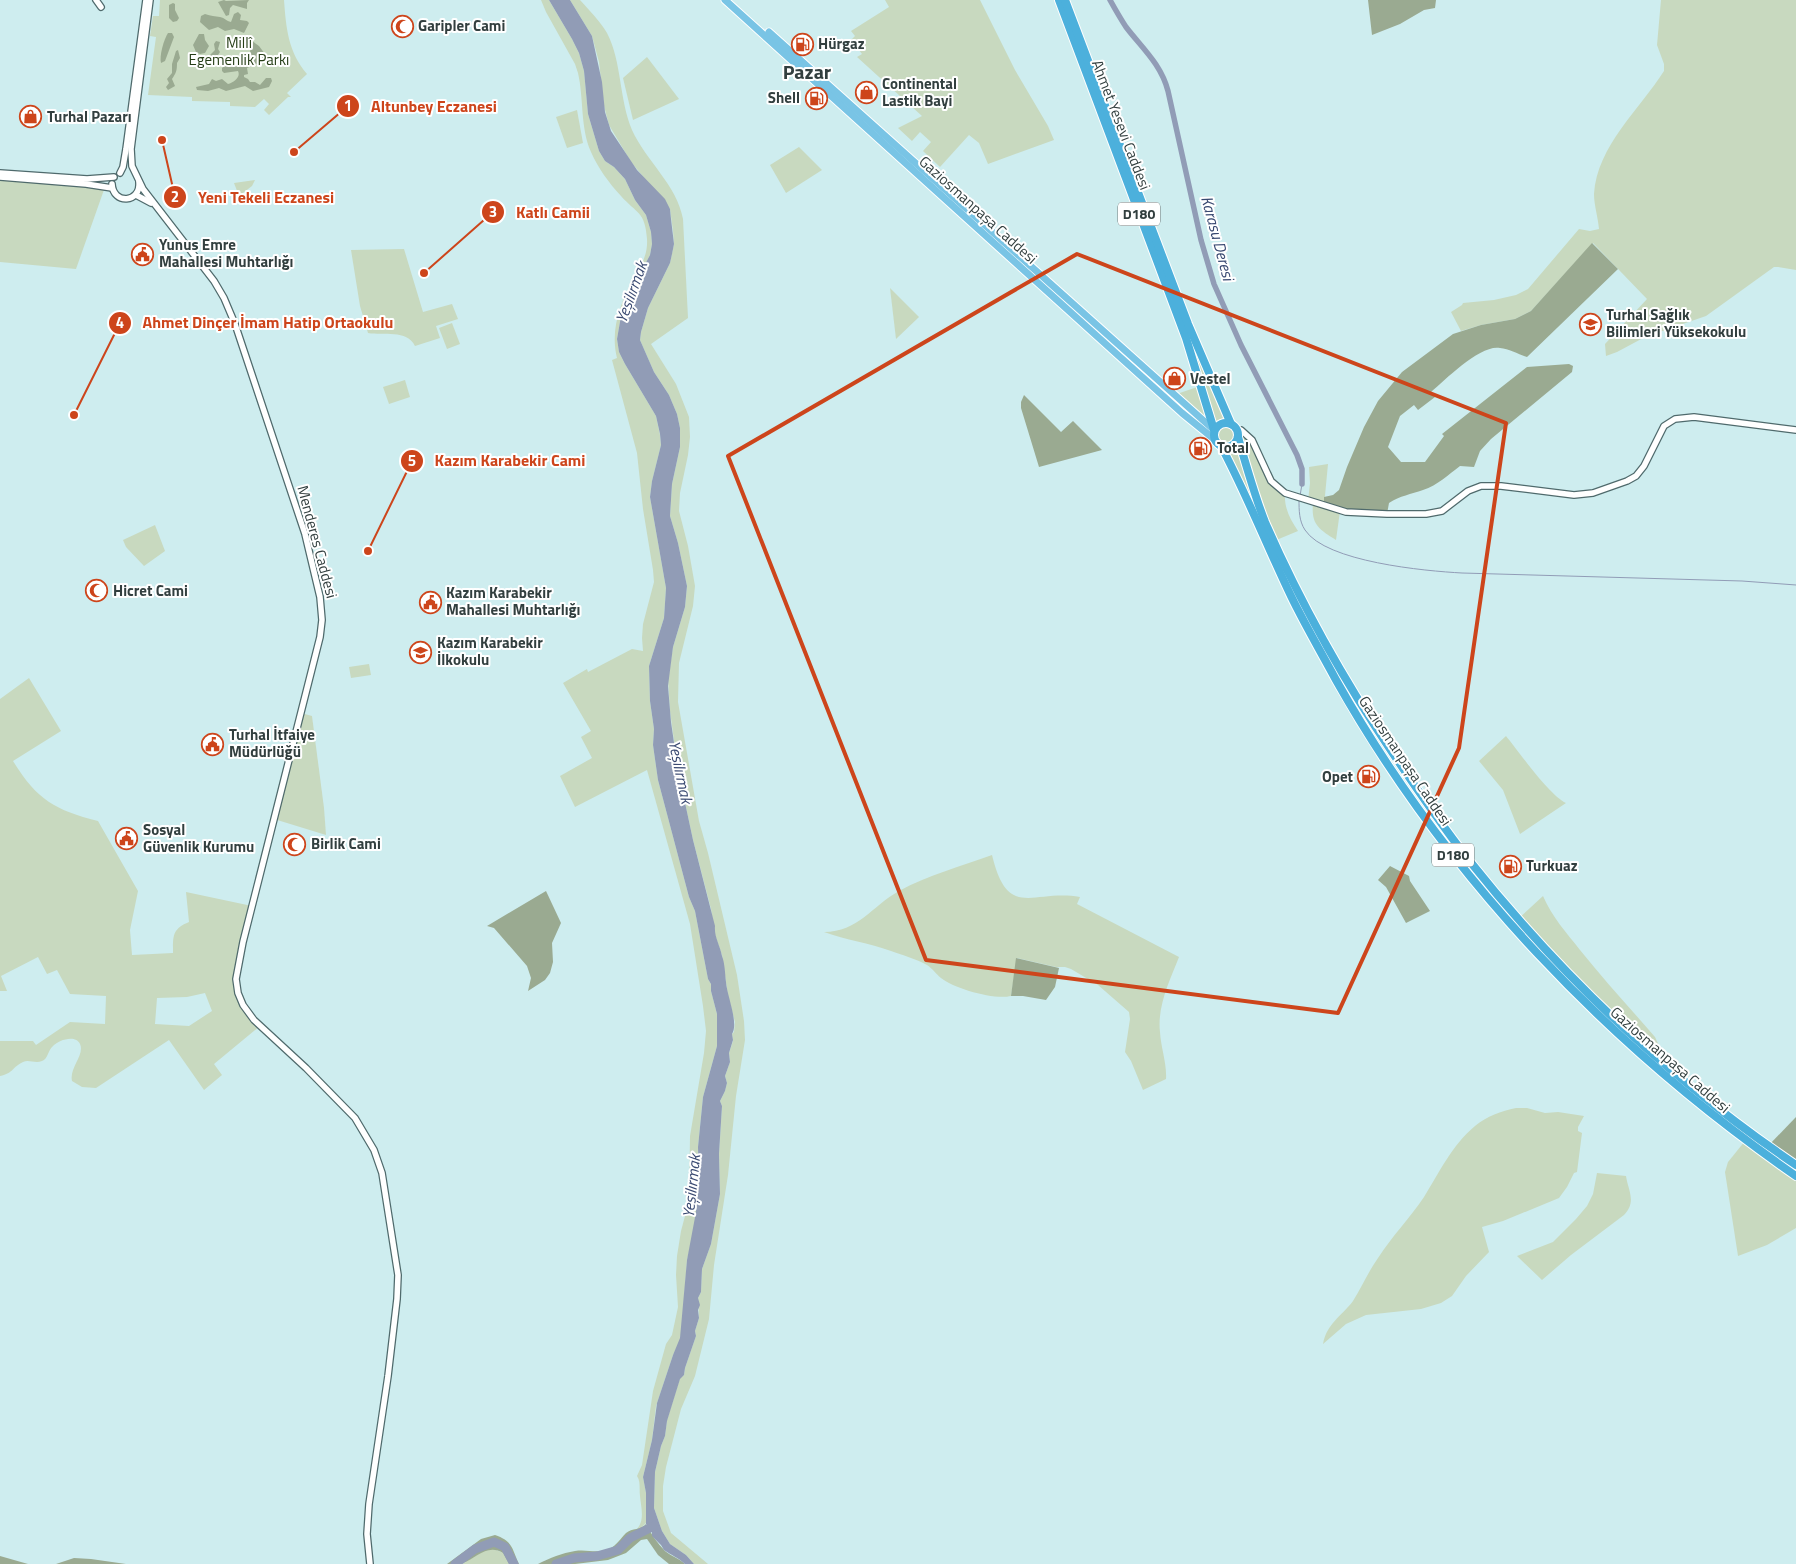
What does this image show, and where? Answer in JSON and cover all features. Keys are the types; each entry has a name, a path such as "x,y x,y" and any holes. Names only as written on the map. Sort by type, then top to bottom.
{"highway":[{"name":"Ahmet Yesevi Caddesi","path":"1059,0 1186,338 1214,430"},
{"name":"Ahmet Yesevi Caddesi","path":"1065,0 1188,324 1231,424"},
{"path":"1214,439 1214,430 1221,423 1231,424"},
{"name":"Gaziosmanpaşa Caddesi","path":"1231,424 1238,434 1265,521 1300,596 1325,642 1365,711 1421,795 1468,859 1531,933 1626,1030 1719,1109 1796,1165"},
{"path":"1221,446 1230,446 1235,442 1238,434"},
{"name":"Gaziosmanpaşa Caddesi","path":"1214,439 1221,446 1291,595 1337,681 1401,783 1460,864 1524,939 1619,1035 1658,1071 1713,1116 1796,1176"}],"main road":[{"name":"Gaziosmanpaşa Caddesi","path":"726,0 1182,414 1214,439"},
{"name":"Gaziosmanpaşa Caddesi","path":"732,0 1214,430"}],"street":[{"path":"96,0 101,7"},
{"path":"0,173 87,179 117,175 130,172 138,179 139,189 136,195 129,199 122,199 115,195 112,188 117,175 124,163 146,0"},
{"name":"Menderes Caddesi","path":"150,0 131,149 132,166 157,208 208,273 229,308 296,506 313,568 321,607 320,638 237,967 236,980 238,994 243,1005 254,1020 311,1073 354,1118 374,1150 382,1173 397,1266 398,1284 389,1366 369,1504 367,1534 370,1564"},
{"path":"0,177 112,188"},
{"name":"Menderes Caddesi","path":"136,195 145,198 157,208"},
{"path":"1238,434 1241,430 1252,440 1271,481 1281,490 1293,496 1353,513 1426,514 1442,511 1468,491 1481,486 1501,486 1581,495 1593,493 1627,481 1636,476 1644,466 1664,426 1673,419 1694,418 1796,430"}],"highlighted area":[{"path":"1077,254 1506,423 1459,748 1338,1013 926,960 728,456"}],"green space":[{"name":"Millî Egemenlik Parkı","path":"160,0 284,0 289,39 296,57 307,74 287,93 291,97 288,97 269,115 264,110 269,104 264,99 255,107 230,106 230,102 192,101 192,97 148,95 156,37 150,36 153,16 159,16"},
{"path":"224,0 249,0 247,9 233,5 230,8 229,15 226,16 218,2"},
{"path":"541,0 549,0 579,53 584,71 588,114 599,151 605,161 614,167 625,179 635,200 646,215 651,232 652,244 650,255 633,287 621,316 617,339 619,352 625,364 656,416 660,435 661,445 650,497 666,588 664,618 649,666 650,701 654,729 653,745 658,780 689,897 695,911 717,1014 717,1046 703,1097 698,1147 699,1182 694,1232 687,1260 682,1328 680,1341 673,1355 656,1406 652,1440 643,1477 646,1493 647,1522 640,1529 637,1529 641,1522 642,1513 637,1476 642,1465 653,1391 666,1344 672,1335 678,1307 677,1256 689,1201 690,1136 706,1031 690,924 647,770 575,807 560,776 592,758 581,737 591,731 563,683 587,669 588,672 632,649 643,651 643,624 654,582 653,570 643,509 637,453 612,360 617,358 615,337 618,317 624,297 644,260 647,239 642,218 608,181 591,152 585,133 578,73"},
{"path":"570,0 580,0 607,33 612,44 632,130 668,184 680,207 683,219 688,318 651,344 676,384 689,417 690,437 680,493 679,511 695,586 693,606 679,663 678,702 699,821 737,975 745,1040 736,1096 728,1175 714,1265 709,1319 695,1376 681,1409 663,1486 663,1511 671,1533 708,1564 694,1564 686,1555 670,1544 662,1531 654,1508 655,1472 665,1436 667,1420 696,1336 702,1269 711,1244 720,1194 719,1154 722,1106 720,1101 727,1083 725,1076 730,1062 729,1053 733,1041 732,1034 735,1022 728,996 722,955 715,935 711,909 693,840 678,770 670,711 668,680 673,647 685,607 687,586 670,516 672,484 680,447 680,428 677,414 669,395 654,372 640,340 648,308 670,263 674,244 673,231 670,209 631,162 609,125 604,106 599,62 592,36"},
{"path":"885,0 980,0 1015,70 1048,126 1054,140 988,164 979,143 969,135 940,167 923,151 931,142 920,132 912,141 898,128 922,116 857,57 862,54 851,40 855,36 851,31 889,7"},
{"path":"1368,0 1436,0 1435,8 1424,10 1400,24 1372,35"},
{"path":"1661,0 1796,0 1796,270 1774,267 1706,316 1645,337 1606,356 1605,344 1647,299 1593,243 1531,311 1515,319 1481,325 1461,331 1451,312 1463,303 1494,300 1516,295 1528,289 1579,229 1590,231 1599,229 1594,194 1597,176 1603,160 1621,129 1664,71 1664,64 1657,45"},
{"path":"173,3 179,18 173,22 169,18 169,5"},
{"path":"238,12 241,15 240,20 249,23 244,33 234,29 225,31 218,27 209,30 200,22 201,16 205,14 222,17 231,22 234,14"},
{"path":"168,33 172,33 174,37 165,61 161,63 162,48"},
{"path":"199,34 204,34 209,46 205,53 200,54 196,52 193,45"},
{"path":"216,41 220,42 218,49 220,52 216,58 211,60 210,55 215,50 214,44"},
{"path":"252,41 265,54 259,63 247,68 248,74 244,75 244,77 250,82 260,85 266,78 271,78 272,81 269,87 253,91 245,86 226,91 219,88 208,91 197,90 196,87 209,84 212,79 216,81 222,79 228,84 235,81 239,75 238,71 224,73 222,68 231,60 241,66 247,65 251,56"},
{"path":"178,50 180,58 172,79 175,86 168,90 166,87 169,83 167,79 172,73 172,64"},
{"path":"647,57 679,99 633,120 623,78"},
{"path":"577,110 583,143 567,148 556,117"},
{"path":"799,147 822,170 786,193 770,165"},
{"path":"0,177 105,187 76,269 0,262"},
{"path":"255,180 252,186 239,196 234,183"},
{"path":"1592,243 1618,269 1527,357 1510,350 1492,348 1483,351 1454,371 1431,392 1435,397 1418,410 1414,405 1400,416 1388,447 1401,462 1425,462 1444,436 1442,434 1527,367 1569,364 1573,366 1572,372 1491,439 1480,451 1474,467 1460,466 1443,480 1389,503 1387,514 1324,506 1324,497 1333,495 1339,490 1364,427 1378,401 1402,372 1453,334 1481,325 1515,319 1531,311"},
{"path":"404,249 423,312 452,304 458,319 436,326 440,338 415,346 406,337 401,335 368,333 360,306 351,250"},
{"path":"890,288 919,317 896,339"},
{"path":"452,323 460,344 447,349 439,328"},
{"path":"1199,352 1233,425 1237,431 1252,440 1266,472 1285,493 1285,504 1288,513 1298,531 1274,541 1257,502 1250,504 1221,446 1214,439 1214,430 1174,395 1200,386 1192,355"},
{"path":"405,380 410,397 389,404 383,387"},
{"path":"1024,395 1061,432 1073,421 1102,450 1039,467 1021,408"},
{"path":"1328,464 1324,506 1340,511 1336,540 1317,525 1313,516 1313,503 1308,501 1309,467"},
{"path":"155,525 165,551 144,566 126,547 123,540"},
{"path":"369,664 371,675 351,678 349,667"},
{"path":"29,678 61,731 13,761 30,785 48,802 83,817 98,821 138,891 130,930 132,955 173,953 176,930 189,922 186,892 252,906 237,967 238,994 260,1026 214,1064 222,1075 204,1090 169,1040 96,1088 82,1087 72,1081 73,1071 81,1048 75,1039 63,1040 55,1044 42,1061 23,1062 8,1073 0,1076 0,1041 33,1041 36,1045 70,1022 105,1024 106,996 70,994 57,970 47,974 38,957 1,976 7,991 0,991 0,699","holes":["205,993 212,1011 189,1026 155,1024 157,998 187,997"]},
{"path":"301,713 312,716 326,835 274,819"},
{"path":"1506,736 1543,783 1566,803 1520,834 1503,790 1479,761"},
{"path":"992,855 998,875 1006,888 1014,895 1024,898 1080,897 1077,904 1179,957 1165,993 1160,1013 1160,1032 1166,1067 1166,1079 1143,1090 1131,1061 1125,1052 1130,1019 1129,1012 1098,985 1071,969 1017,958 1011,996 985,995 965,990 947,982 927,965 914,959 883,948 824,932 836,931 856,923 889,897 910,885"},
{"path":"1390,866 1409,876 1410,881 1430,911 1406,923 1386,887 1378,880"},
{"path":"546,891 561,923 552,943 553,962 550,973 545,980 528,991 531,978 527,966 494,928 487,926"},
{"path":"1543,896 1555,918 1570,937 1655,1037 1662,1052 1664,1063 1518,919"},
{"path":"1016,958 1059,968 1055,987 1046,1000 1011,996"},
{"path":"1516,1108 1527,1108 1545,1113 1558,1112 1584,1116 1578,1127 1578,1131 1582,1133 1577,1172 1574,1173 1559,1198 1503,1221 1482,1227 1489,1252 1466,1276 1452,1296 1441,1303 1421,1309 1366,1315 1346,1324 1323,1344 1331,1325 1353,1301 1374,1263 1424,1197 1459,1142 1484,1119"},
{"path":"1796,1117 1796,1165 1768,1146"},
{"path":"1745,1141 1796,1176 1796,1228 1767,1245 1738,1256 1725,1172 1728,1162"},
{"path":"1597,1173 1626,1176 1631,1196 1628,1210 1542,1280 1517,1256 1553,1242 1576,1219 1587,1206 1593,1194"},
{"path":"646,1524 654,1538 665,1551 685,1564 669,1564 658,1555 647,1539 641,1540 626,1553 608,1560 575,1564 538,1564 570,1552 609,1549 626,1533"},
{"path":"495,1535 509,1543 519,1564 509,1564 503,1553 498,1550 487,1550 463,1563 447,1564 481,1539"},
{"path":"494,1549 503,1553 509,1564 462,1564 484,1551"},
{"path":"0,1556 28,1564 0,1564"},
{"path":"74,1558 91,1559 126,1564 56,1564"}],"water":[{"name":"Yeşilırmak","path":"549,0 570,0 592,36 602,82 605,112 611,131 637,170 665,199 670,209 674,244 670,263 648,308 640,340 654,372 669,395 677,414 680,428 680,447 672,484 670,516 687,586 685,607 673,647 668,686 671,722 678,770 716,937 724,962 734,1023 733,1040 729,1053 730,1062 725,1076 727,1083 720,1101 722,1106 719,1154 720,1194 711,1244 702,1269 696,1336 667,1421 655,1472 654,1508 662,1531 670,1544 686,1555 694,1564 685,1564 664,1550 652,1536 652,1532 646,1524 646,1493 643,1477 652,1440 657,1403 680,1338 687,1260 696,1212 699,1182 698,1147 703,1097 717,1046 717,1014 711,984 708,979 695,911 689,897 658,780 653,745 654,729 650,701 649,666 664,618 666,588 650,497 661,445 660,434 656,416 625,364 619,352 617,339 621,316 633,287 650,255 652,244 651,232 646,215 635,200 625,179 614,167 605,161 599,151 588,114 584,71 579,53"}],"waterway":[{"name":"Karasu Deresi","path":"1110,0 1126,27 1156,64 1165,81 1201,240 1214,284 1241,345 1297,455 1302,469 1302,484"},
{"path":"1300,496 1302,484"},
{"path":"1299,500 1303,527 1316,541 1333,550 1378,563 1462,573 1742,581 1796,585"},
{"path":"556,1564 574,1558 597,1556 618,1550 630,1538 654,1526"},
{"path":"455,1564 475,1549 494,1542 505,1547 514,1564"}],"place":[{"name":"Garipler Cami","path":"402,26"},
{"name":"Hürgaz","path":"802,44"},
{"name":"Continental Lastik Bayi","path":"866,93"},
{"name":"Shell","path":"816,98"},
{"name":"Turhal Pazarı","path":"31,117"},
{"name":"Yeni Tekeli Eczanesi","path":"162,140"},
{"name":"Altunbey Eczanesi","path":"294,152"},
{"name":"Yunus Emre Mahallesi Muhtarlığı","path":"143,254"},
{"name":"Katlı Camii","path":"424,273"},
{"name":"Turhal Sağlık Bilimleri Yüksekokulu","path":"1590,324"},
{"name":"Vestel","path":"1174,379"},
{"name":"Ahmet Dinçer İmam Hatip Ortaokulu","path":"74,415"},
{"name":"Total","path":"1201,448"},
{"name":"Kazım Karabekir Cami","path":"368,551"},
{"name":"Hicret Cami","path":"97,591"},
{"name":"Kazım Karabekir Mahallesi Muhtarlığı","path":"430,602"},
{"name":"Kazım Karabekir İlkokulu","path":"421,652"},
{"name":"Turhal İtfaiye Müdürlüğü","path":"213,744"},
{"name":"Opet","path":"1369,777"},
{"name":"Sosyal Güvenlik Kurumu","path":"127,839"},
{"name":"Birlik Cami","path":"295,844"},
{"name":"Turkuaz","path":"1510,866"}],"district":[{"name":"Pazar","path":"807,72"}]}
